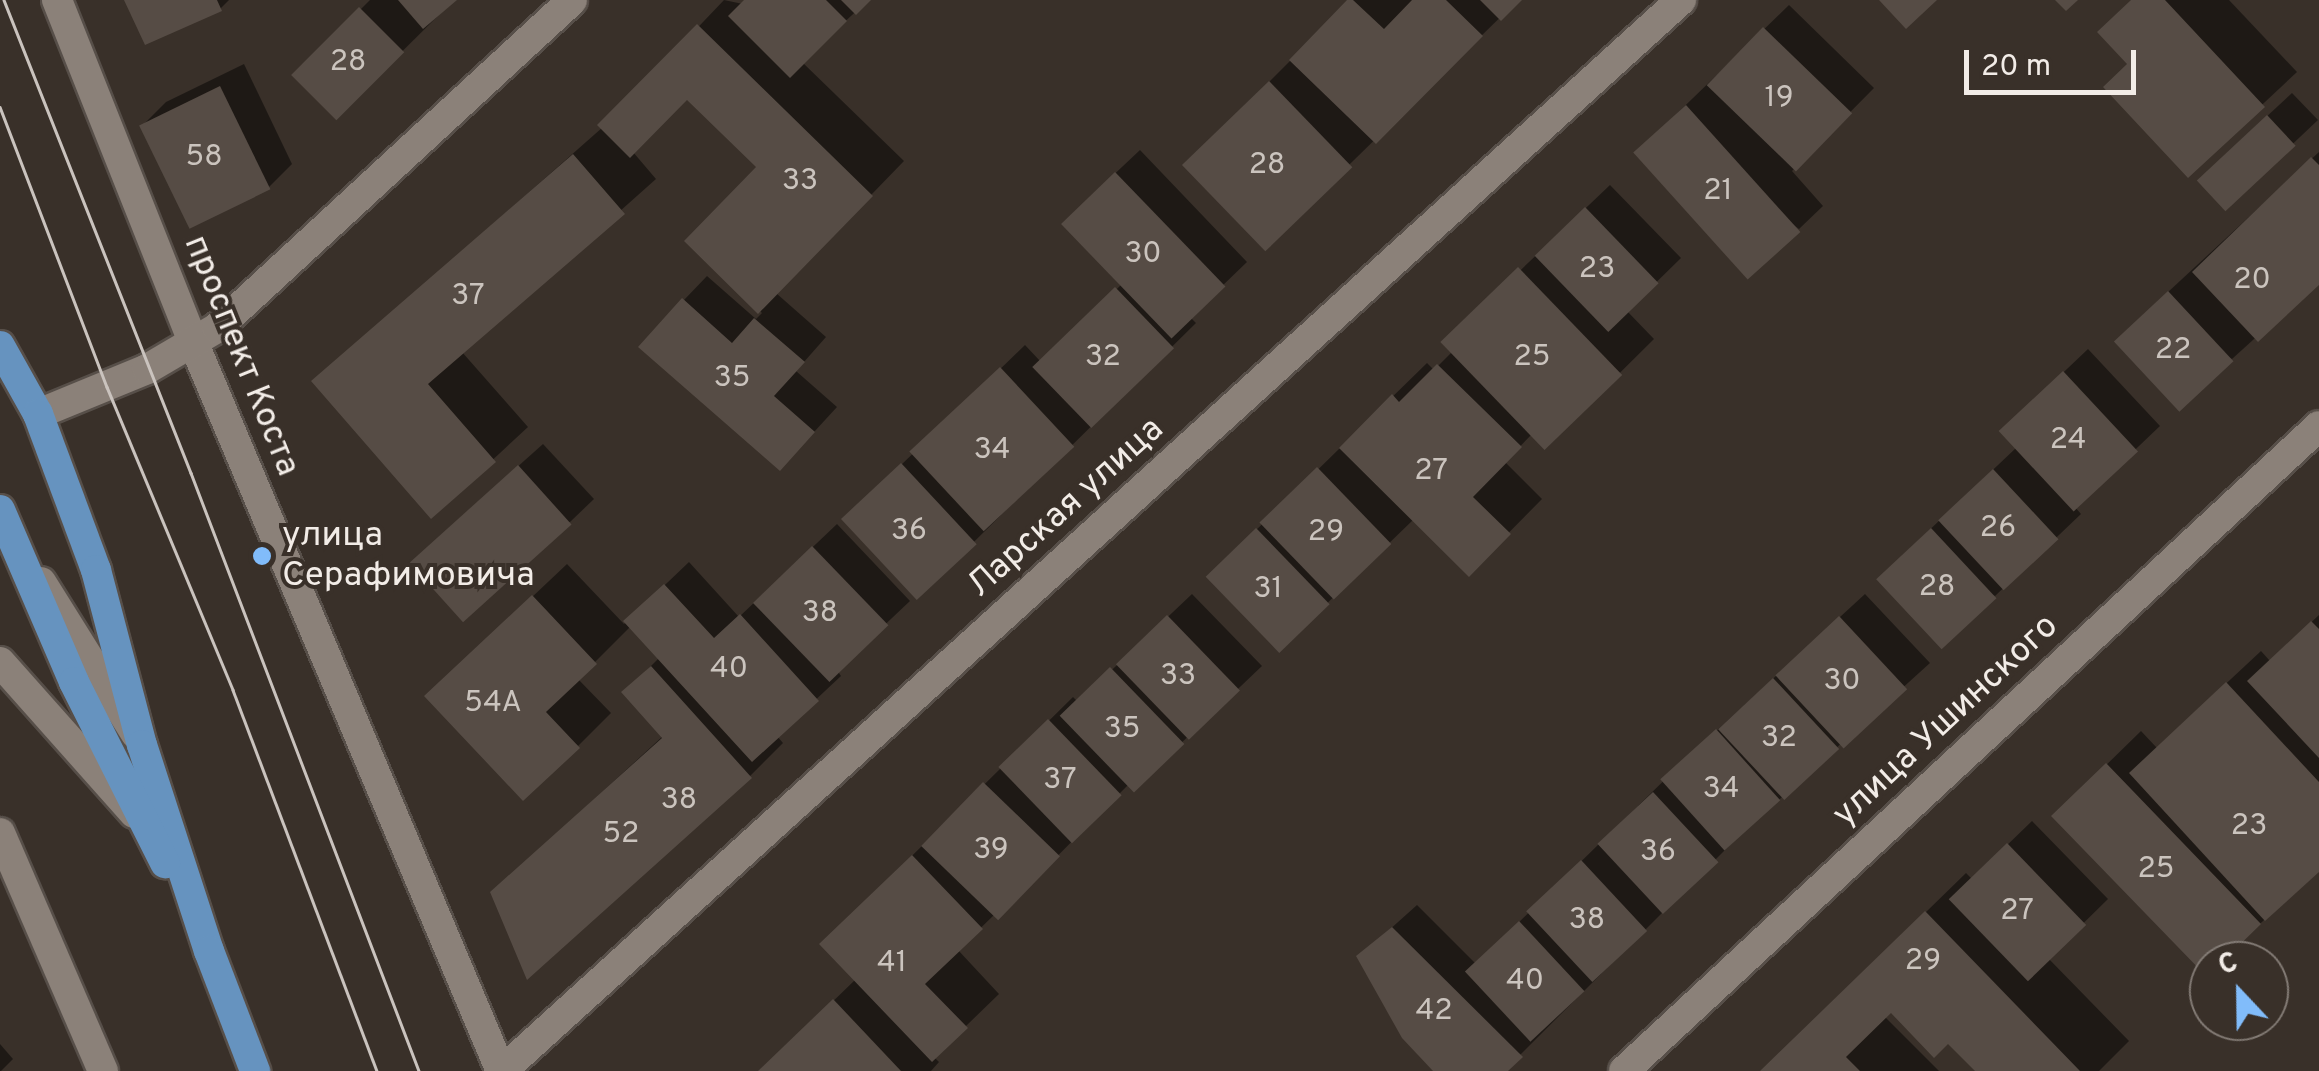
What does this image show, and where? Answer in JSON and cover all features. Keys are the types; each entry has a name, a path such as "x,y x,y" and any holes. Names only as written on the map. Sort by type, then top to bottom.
{"main road":[{"path":"0,346 38,414 96,570 142,745 255,1071"},
{"path":"2,517 74,682 210,950"}],"street":[{"name":"проспект Коста","path":"57,0 194,344 501,1071"},
{"path":"38,414 194,344 572,0"},
{"name":"Ларская улица","path":"501,1071 1681,0"},
{"name":"улица Ушинского","path":"1624,1071 2319,426"},
{"path":"2,517 142,745"},
{"path":"0,662 148,830"},
{"path":"0,833 103,1071"}],"building":[{"path":"124,0 217,0 222,11 145,45"},
{"path":"398,0 457,0 423,29"},
{"path":"744,0 826,0 847,21 790,78 728,16"},
{"path":"841,0 871,0 856,15"},
{"path":"1347,0 1353,0 1384,29 1412,0 1446,0 1483,36 1376,144 1289,60"},
{"path":"1480,0 1522,0 1501,21"},
{"path":"1879,0 1937,0 1906,29"},
{"path":"2055,0 2078,0 2066,11"},
{"path":"2131,0 2165,0 2265,107 2188,178 2103,87 2127,64 2097,32"},
{"path":"359,7 404,52 336,120 291,75"},
{"path":"697,24 873,196 758,314 684,241 756,167 687,100 630,158 597,125"},
{"path":"1763,27 1852,113 1796,171 1707,85"},
{"path":"1269,81 1352,167 1265,251 1182,165"},
{"path":"220,86 270,189 190,229 139,125"},
{"path":"1686,105 1800,232 1748,280 1633,153"},
{"path":"2267,115 2296,146 2225,211 2197,180"},
{"path":"573,154 625,214 428,384 496,462 431,519 311,381"},
{"path":"2311,157 2319,165 2319,285 2258,342 2192,272"},
{"path":"1115,172 1225,286 1172,338 1061,224"},
{"path":"1585,207 1659,283 1608,332 1535,256"},
{"path":"1518,267 1622,375 1545,450 1440,342"},
{"path":"1115,287 1174,348 1091,428 1032,367"},
{"path":"2168,291 2233,361 2179,412 2114,341"},
{"path":"682,298 732,343 754,318 805,362 774,396 815,432 780,471 638,347"},
{"path":"1437,364 1522,447 1473,497 1511,534 1469,577 1339,448 1392,394 1399,402"},
{"path":"1000,367 1074,447 984,531 909,452"},
{"path":"2063,371 2138,451 2074,511 1999,431"},
{"path":"901,463 977,544 917,600 841,519"},
{"path":"518,465 572,524 463,622 410,563"},
{"path":"1317,467 1391,544 1334,600 1259,523"},
{"path":"1993,469 2058,539 2004,590 1938,520"},
{"path":"1256,528 1330,604 1279,653 1206,577"},
{"path":"1931,528 1996,598 1942,649 1876,579"},
{"path":"812,546 888,625 829,682 753,603"},
{"path":"664,584 714,638 740,614 819,701 752,762 623,621"},
{"path":"532,595 597,664 546,712 580,748 523,801 424,696"},
{"path":"1167,615 1240,691 1189,740 1116,664"},
{"path":"1839,616 1907,689 1844,748 1775,675"},
{"path":"2311,621 2319,629 2319,758 2247,681"},
{"path":"651,666 752,778 527,980 490,892 662,738 621,692"},
{"path":"1110,667 1184,744 1134,793 1060,716"},
{"path":"1773,678 1839,749 1784,800 1718,729"},
{"path":"2226,682 2319,782 2319,872 2265,921 2129,773"},
{"path":"1048,719 1122,795 1072,843 998,767"},
{"path":"1716,729 1780,800 1725,851 1660,779"},
{"path":"2106,763 2261,924 2244,941 2189,941 2189,958 2051,816"},
{"path":"983,782 1060,856 998,920 921,846"},
{"path":"1653,792 1718,862 1663,914 1597,844"},
{"path":"2007,843 2086,925 2028,981 1949,899"},
{"path":"912,855 983,929 925,984 968,1028 932,1062 819,944"},
{"path":"1581,860 1647,931 1592,982 1526,911"},
{"path":"1925,911 2080,1071 1975,1071 1948,1044 1934,1058 1891,1013 1846,1057 1860,1071 1760,1071"},
{"path":"1519,921 1584,991 1530,1042 1465,971"},
{"path":"1392,927 1523,1057 1508,1071 1433,1071 1402,1038 1356,956"},
{"path":"833,999 901,1071 758,1071"}],"tram line":[{"path":"4,0 191,473 419,1071"},
{"path":"0,107 107,387 233,690 377,1071"}],"place":[{"name":"улица Серафимовича","path":"262,556"}]}
